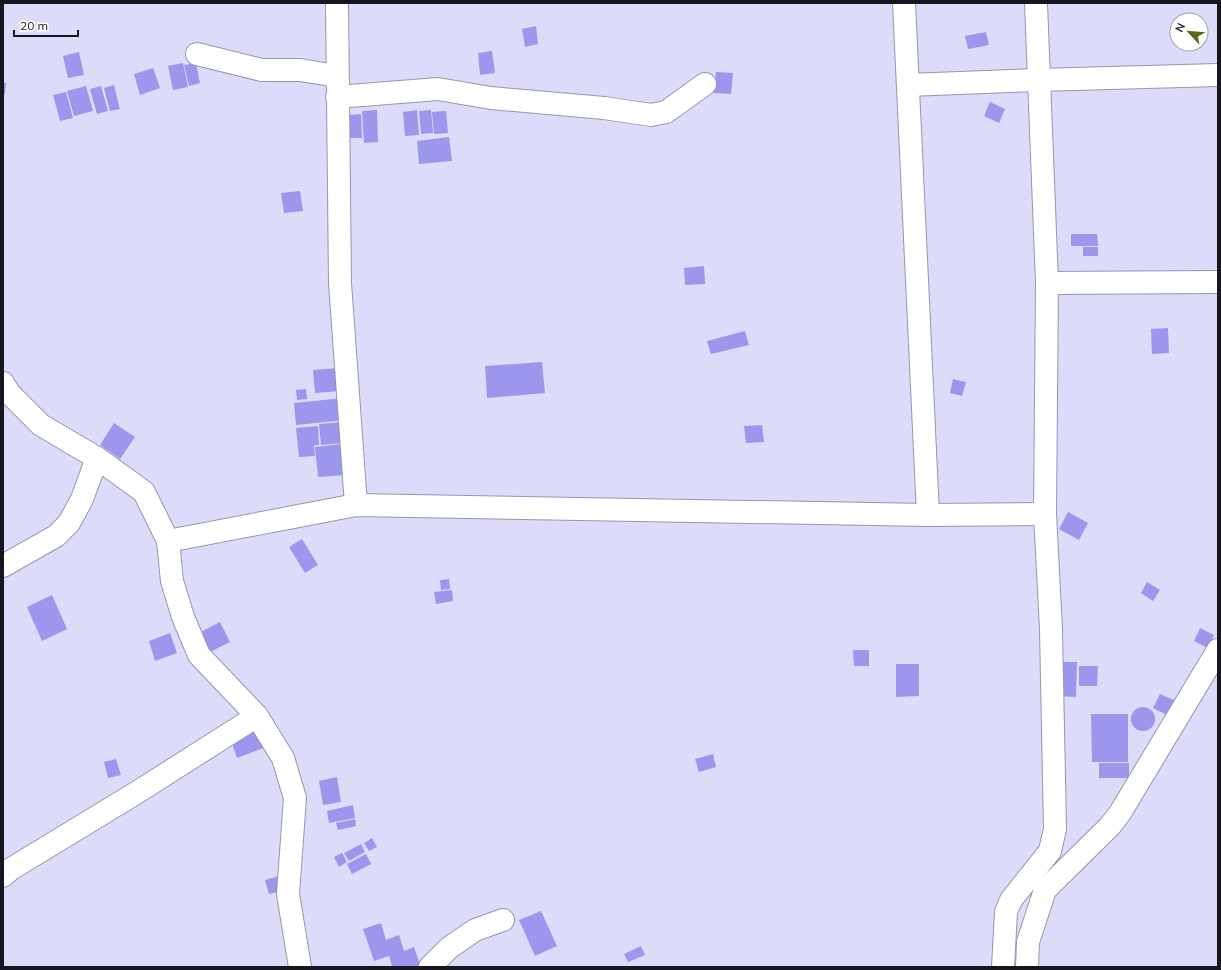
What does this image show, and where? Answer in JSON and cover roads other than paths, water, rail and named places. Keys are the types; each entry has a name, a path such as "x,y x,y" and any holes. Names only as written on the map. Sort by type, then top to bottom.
{"street":[{"path":"337,3 340,283 356,505"},
{"path":"904,3 928,515"},
{"path":"1003,967 1006,912 1011,900 1050,851 1055,829 1051,629 1045,514 1047,283 1036,3"},
{"path":"197,54 262,70 300,70 337,86 438,89 491,98 604,108 651,115 666,112 705,84"},
{"path":"908,85 1218,75"},
{"path":"1047,283 1218,282"},
{"path":"3,383 9,393 41,426 97,458 144,492 168,541 172,581 183,618 199,655 257,716 283,758 295,798 288,894 300,967"},
{"path":"3,566 56,536 69,523 82,499 97,458"},
{"path":"168,541 356,505 928,515 1045,514"},
{"path":"1027,967 1028,942 1045,890 1110,826 1120,813 1218,650"},
{"path":"3,876 10,869 136,793 257,716"},
{"path":"430,967 449,948 476,930 503,920"}]}
